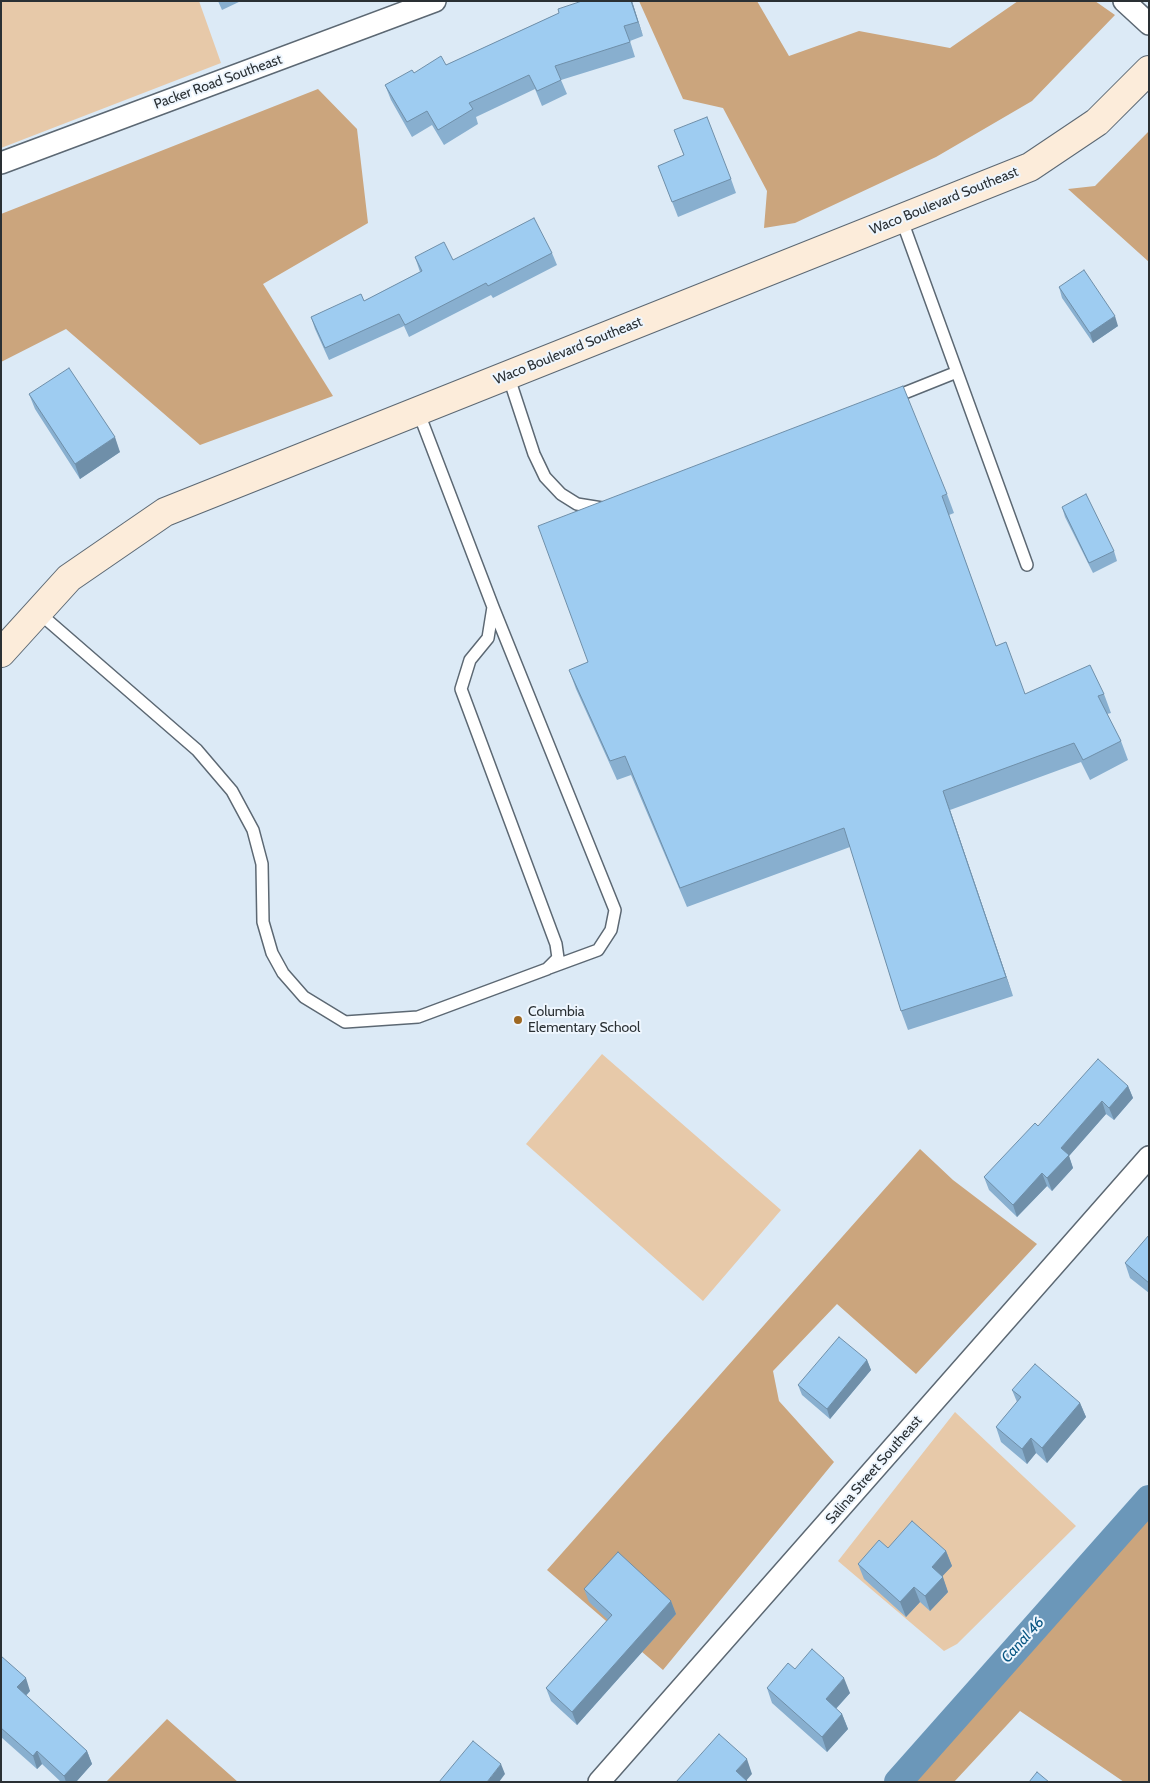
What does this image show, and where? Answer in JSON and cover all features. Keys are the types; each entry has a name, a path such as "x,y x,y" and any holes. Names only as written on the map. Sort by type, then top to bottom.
{"street":[{"name":"Packer Road Southeast","path":"1,163 435,1"},
{"path":"1124,1 1149,24"},
{"name":"Waco Boulevard Southeast","path":"1,653 69,578 165,512 1030,167 1097,122 1149,70"},
{"name":"Salina Street Southeast","path":"599,1782 1149,1157"}],"lane":[{"path":"901,218 1027,565"},
{"path":"884,401 957,372"},
{"path":"508,375 534,454 545,477 561,494 577,504 600,509 618,504"},
{"path":"38,612 197,750 232,791 253,830 262,864 263,922 272,952 283,974 304,997 345,1022 418,1017 598,950 612,930 615,910 493,606 439,460 418,411"},
{"path":"493,606 488,638 470,660 460,689 556,944 558,958 547,969"}],"shaded area":[{"path":"1,1 199,1 221,63 1,148"},
{"path":"639,1 757,1 789,56 859,31 950,48 1018,1 1095,1 1115,15 1032,101 936,157 795,223 764,228 767,191 723,108 683,99"},
{"path":"318,89 357,129 368,223 263,284 333,396 200,445 66,329 1,362 1,214"},
{"path":"1149,131 1149,262 1068,189 1095,186"},
{"path":"602,1054 781,1210 703,1301 526,1144"},
{"path":"920,1149 953,1180 1037,1244 916,1374 837,1304 773,1371 779,1401 834,1462 663,1670 547,1570"},
{"path":"955,1412 1076,1526 957,1644 944,1651 838,1561"},
{"path":"1149,1511 1149,1782 1124,1782 1020,1711 954,1782 908,1782"},
{"path":"167,1719 238,1782 106,1782"}],"building":[{"path":"582,1 631,1 638,22 624,26 630,42 555,66 561,80 537,91 529,75 469,103 473,109 438,130 427,111 407,122 385,85 412,70 414,73 441,56 446,65 559,13 558,9"},
{"path":"707,117 731,179 672,202 658,166 684,155 674,130"},
{"path":"534,218 552,253 488,286 486,283 405,325 399,314 325,348 311,317 361,294 364,301 422,271 415,257 444,242 453,260"},
{"path":"1084,270 1115,316 1090,333 1059,287"},
{"path":"69,368 115,437 75,464 29,394"},
{"path":"903,386 947,494 942,496 996,646 1006,642 1025,694 1090,665 1104,694 1098,696 1121,741 1083,760 1074,743 943,791 1006,977 901,1011 844,828 680,888 625,756 610,761 569,670 588,662 538,526"},
{"path":"1086,494 1114,551 1089,563 1062,507"},
{"path":"1098,1059 1128,1086 1109,1108 1102,1101 1061,1148 1069,1155 1047,1178 1042,1173 1013,1205 984,1177 1035,1123 1038,1126"},
{"path":"1149,1235 1149,1283 1125,1263"},
{"path":"839,1337 867,1360 827,1409 798,1385"},
{"path":"1035,1364 1080,1403 1042,1448 1031,1438 1022,1449 996,1427 1021,1397 1012,1390"},
{"path":"912,1521 946,1551 932,1567 943,1577 925,1596 914,1587 900,1602 858,1564 879,1540 888,1548"},
{"path":"618,1552 671,1601 572,1712 546,1688 612,1615 584,1589"},
{"path":"812,1649 844,1678 826,1699 842,1714 822,1737 767,1688 788,1663 795,1669"},
{"path":"1,1656 26,1678 17,1687 87,1751 64,1776 37,1751 33,1756 1,1728"},
{"path":"719,1734 747,1759 736,1771 748,1782 676,1782"},
{"path":"473,1741 501,1764 487,1782 439,1782"},
{"path":"1037,1772 1049,1782 1029,1782"}],"waterway":[{"name":"Canal 46","path":"898,1782 1149,1499"}],"place":[{"name":"Columbia Elementary School","path":"518,1020"}]}
